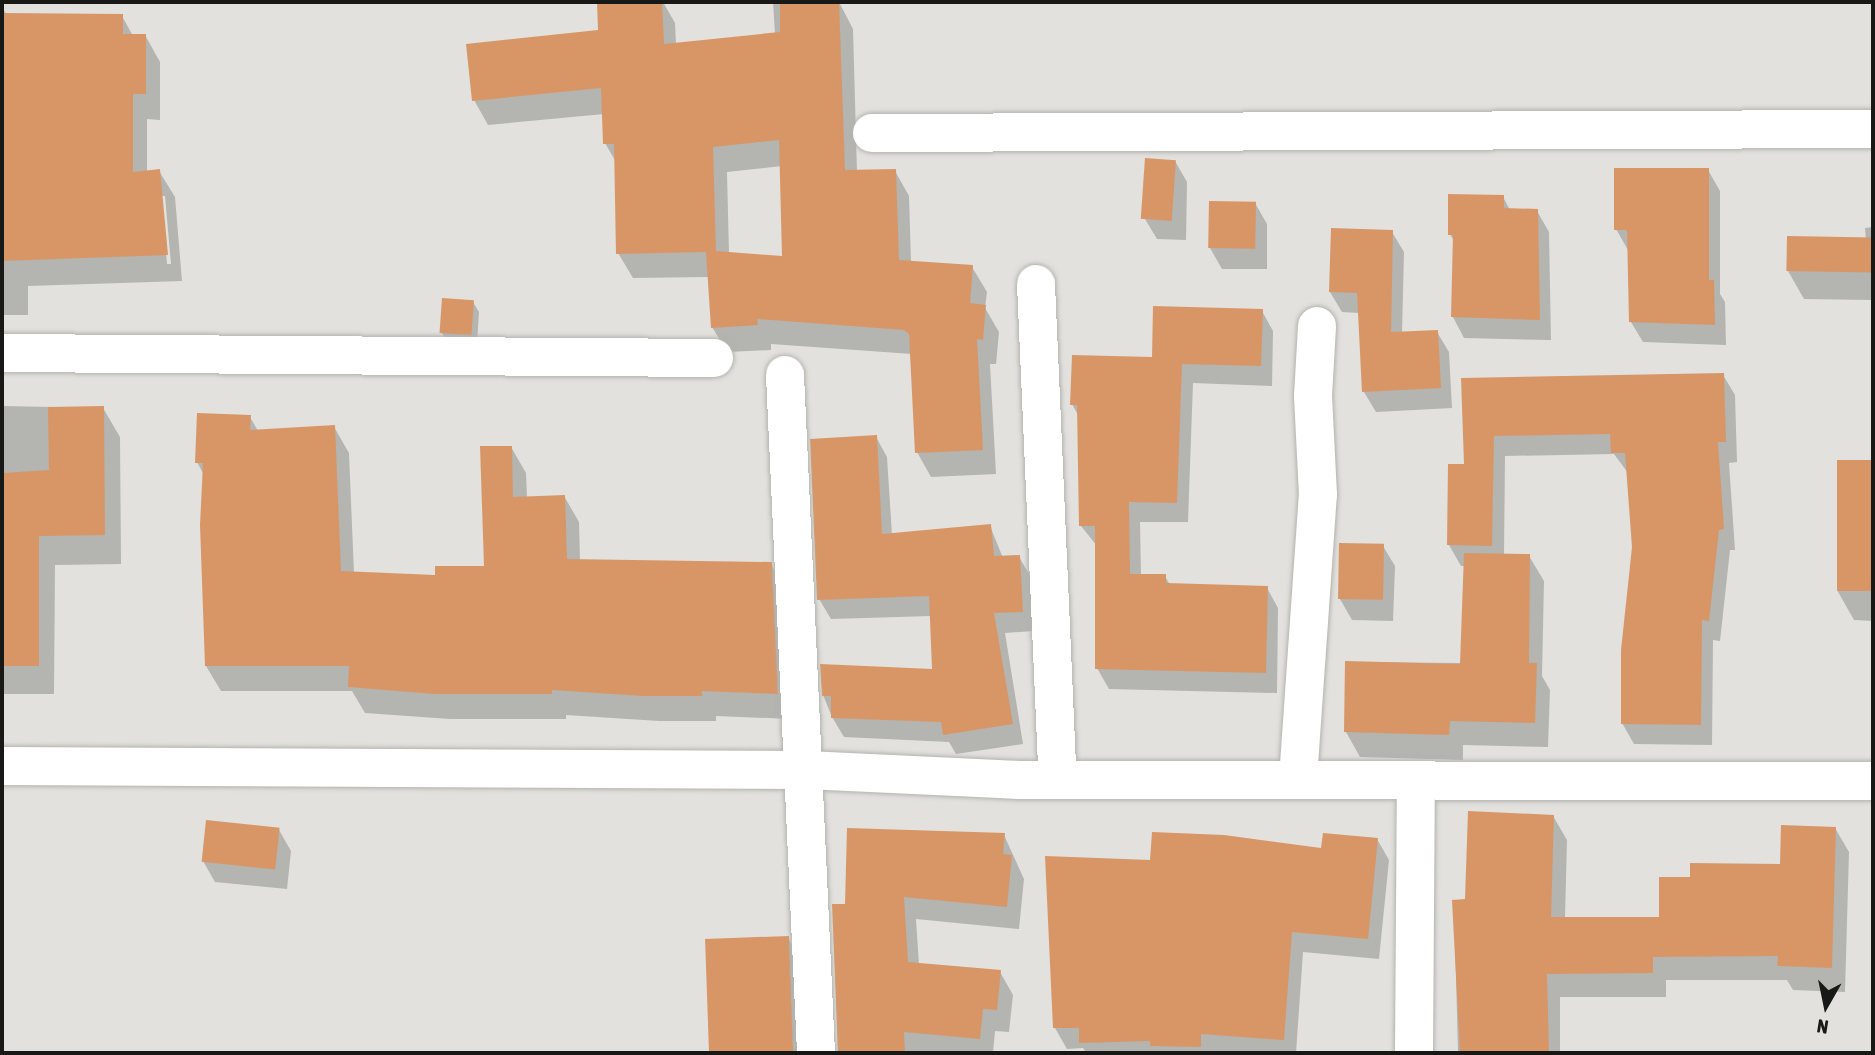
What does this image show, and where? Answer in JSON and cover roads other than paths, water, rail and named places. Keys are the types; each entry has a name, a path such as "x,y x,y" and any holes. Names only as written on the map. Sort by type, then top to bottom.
{"street":[{"path":"873,133 1873,128"},
{"path":"1036,284 1058,780"},
{"path":"1298,779 1318,495 1313,396 1317,326"},
{"path":"2,353 714,358"},
{"path":"785,374 806,770 816,1053"},
{"path":"2,766 806,770 1058,780 1873,781"},
{"path":"1415,1053 1416,780"}]}
